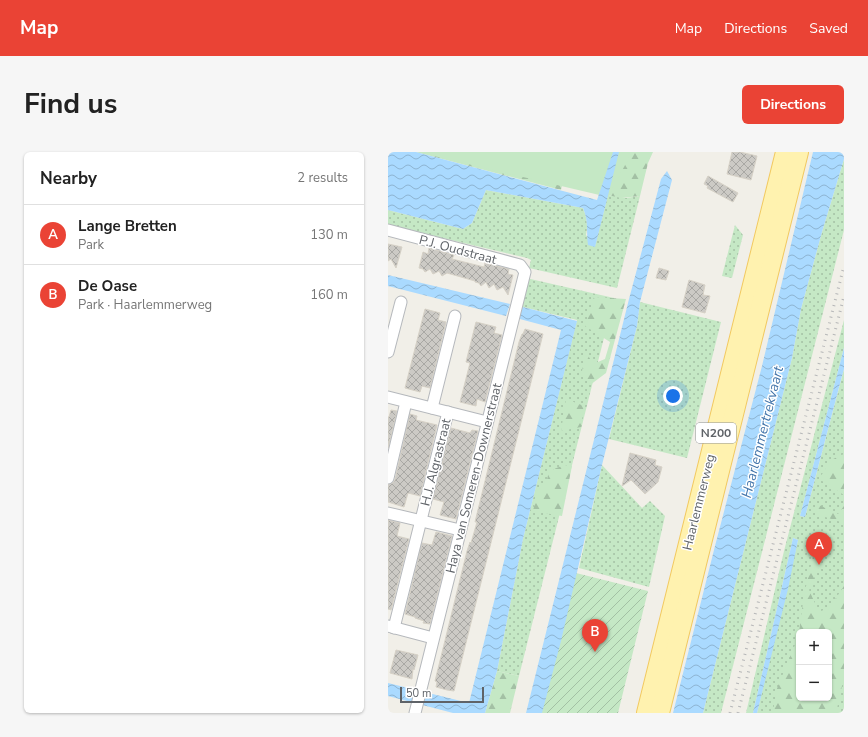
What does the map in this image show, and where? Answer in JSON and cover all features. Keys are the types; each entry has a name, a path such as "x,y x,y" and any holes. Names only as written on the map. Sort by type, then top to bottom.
{"main road":[{"name":"Haarlemmerweg","path":"646,713 785,152"},
{"name":"Haarlemmerweg","path":"660,713 799,152"}],"street":[{"name":"P.J. Oudstraat","path":"388,230 520,265 525,272"},
{"name":"Haya van Someren-Downerstraat","path":"415,713 525,272"},
{"path":"388,352 401,302"},
{"name":"H.J. Algrastraat","path":"432,408 456,316"},
{"name":"H.J. Algrastraat","path":"388,397 487,422"},
{"path":"388,478 406,402"},
{"name":"H.J. Algrastraat","path":"391,627 448,412"},
{"path":"388,513 421,516 460,530"},
{"path":"391,627 433,638"}],"green space":[{"path":"416,152 484,152 565,173 561,190"},
{"path":"417,152 632,152 608,197"},
{"path":"619,152 653,152 648,163 640,196 621,198 608,195"},
{"path":"844,159 844,230 721,713 703,713 792,358 801,309"},
{"path":"486,190 583,208 587,222 586,235 595,246 608,195 626,198 640,196 617,288 529,268 531,260 527,258 388,225 388,210 463,229 472,223"},
{"path":"735,225 743,235 732,278 722,276"},
{"path":"526,278 614,298 519,676 497,671 523,539 577,320 519,306"},
{"path":"594,297 626,299 606,373 590,385 582,371 586,352 593,364 605,359 610,342 585,326"},
{"path":"640,302 721,322 687,458 609,439 637,326"},
{"path":"844,320 844,348 800,516 805,517 844,369 844,713 757,713 798,540 793,538 753,713 746,713 784,551"},
{"path":"566,399 584,406 581,427 561,431"},
{"path":"844,454 844,495 819,479 831,460"},
{"path":"564,465 572,466 562,516 533,511 537,492 547,480 549,471"},
{"path":"602,465 642,508 650,501 665,516 649,587 579,568"},
{"path":"815,503 838,514 844,506 844,523 816,514"},
{"path":"815,548 823,558 809,590 819,612 830,607 844,586 844,677 836,713 773,713 776,691 796,642 796,701 832,701 832,629 799,629 804,595"},
{"path":"576,573 648,591 618,713 541,713"},
{"path":"497,671 519,676 510,713 485,713"}],"water":[{"path":"388,152 416,152 597,200 613,152 619,152 595,247 588,245 587,222 583,208 486,190 472,223 463,229 388,210"},
{"name":"Haarlemmertrekvaart","path":"813,152 844,152 844,159 801,309 792,358 703,713 673,713 762,366"},
{"path":"667,171 672,180 640,302 637,326 602,465 561,641 542,713 526,713 629,299 661,179"},
{"path":"388,275 510,304 506,316 388,286"},
{"path":"519,306 577,321 523,539 497,671 485,713 453,713 388,696 388,683 469,703 561,330 516,318"},
{"path":"844,348 844,369 805,517 800,516"},
{"path":"793,538 798,540 788,589 757,713 753,713"}],"building":[{"path":"732,152 740,152 757,156 751,180 727,174"},
{"path":"708,176 738,193 733,202 707,188 708,186 704,184"},
{"path":"388,244 402,247 396,268 391,259 388,261"},
{"path":"429,248 454,255 452,259 484,267 485,263 509,269 508,274 513,275 508,295 503,287 497,290 494,284 489,288 486,282 481,286 475,281 447,273 442,276 439,271 433,274 430,269 425,272 423,269 419,268 423,252 428,254"},
{"path":"659,268 669,271 666,280 656,278"},
{"path":"689,280 705,285 703,295 710,296 705,313 682,307"},
{"path":"425,309 440,313 438,320 446,322 430,388 422,386 420,392 405,388"},
{"path":"476,322 496,327 494,333 502,335 485,402 477,399 476,406 460,402 470,363 466,362"},
{"path":"525,329 543,334 454,691 447,690 436,687 437,682 435,681 467,551 477,522 475,522 519,342"},
{"path":"391,410 397,411 388,448 388,417"},
{"path":"410,414 417,416 416,420 437,425 420,496 408,493 404,507 388,502 388,485 393,483 395,480"},
{"path":"451,428 470,433 472,430 478,431 456,519 440,515 444,502 433,499"},
{"path":"630,453 656,460 655,465 662,467 658,482 645,494 631,480 622,486"},
{"path":"388,520 400,523 397,536 409,539 391,610 388,609"},
{"path":"436,532 452,536 430,624 423,623 424,621 405,614 422,543 432,545"},
{"path":"396,650 418,655 414,670 413,669 412,679 390,673"}],"railway":[{"path":"730,713 844,266"},
{"path":"738,713 844,296"}],"place":[{"name":"Lange Bretten","path":"819,565"},
{"name":"De Oase","path":"595,652"}]}
